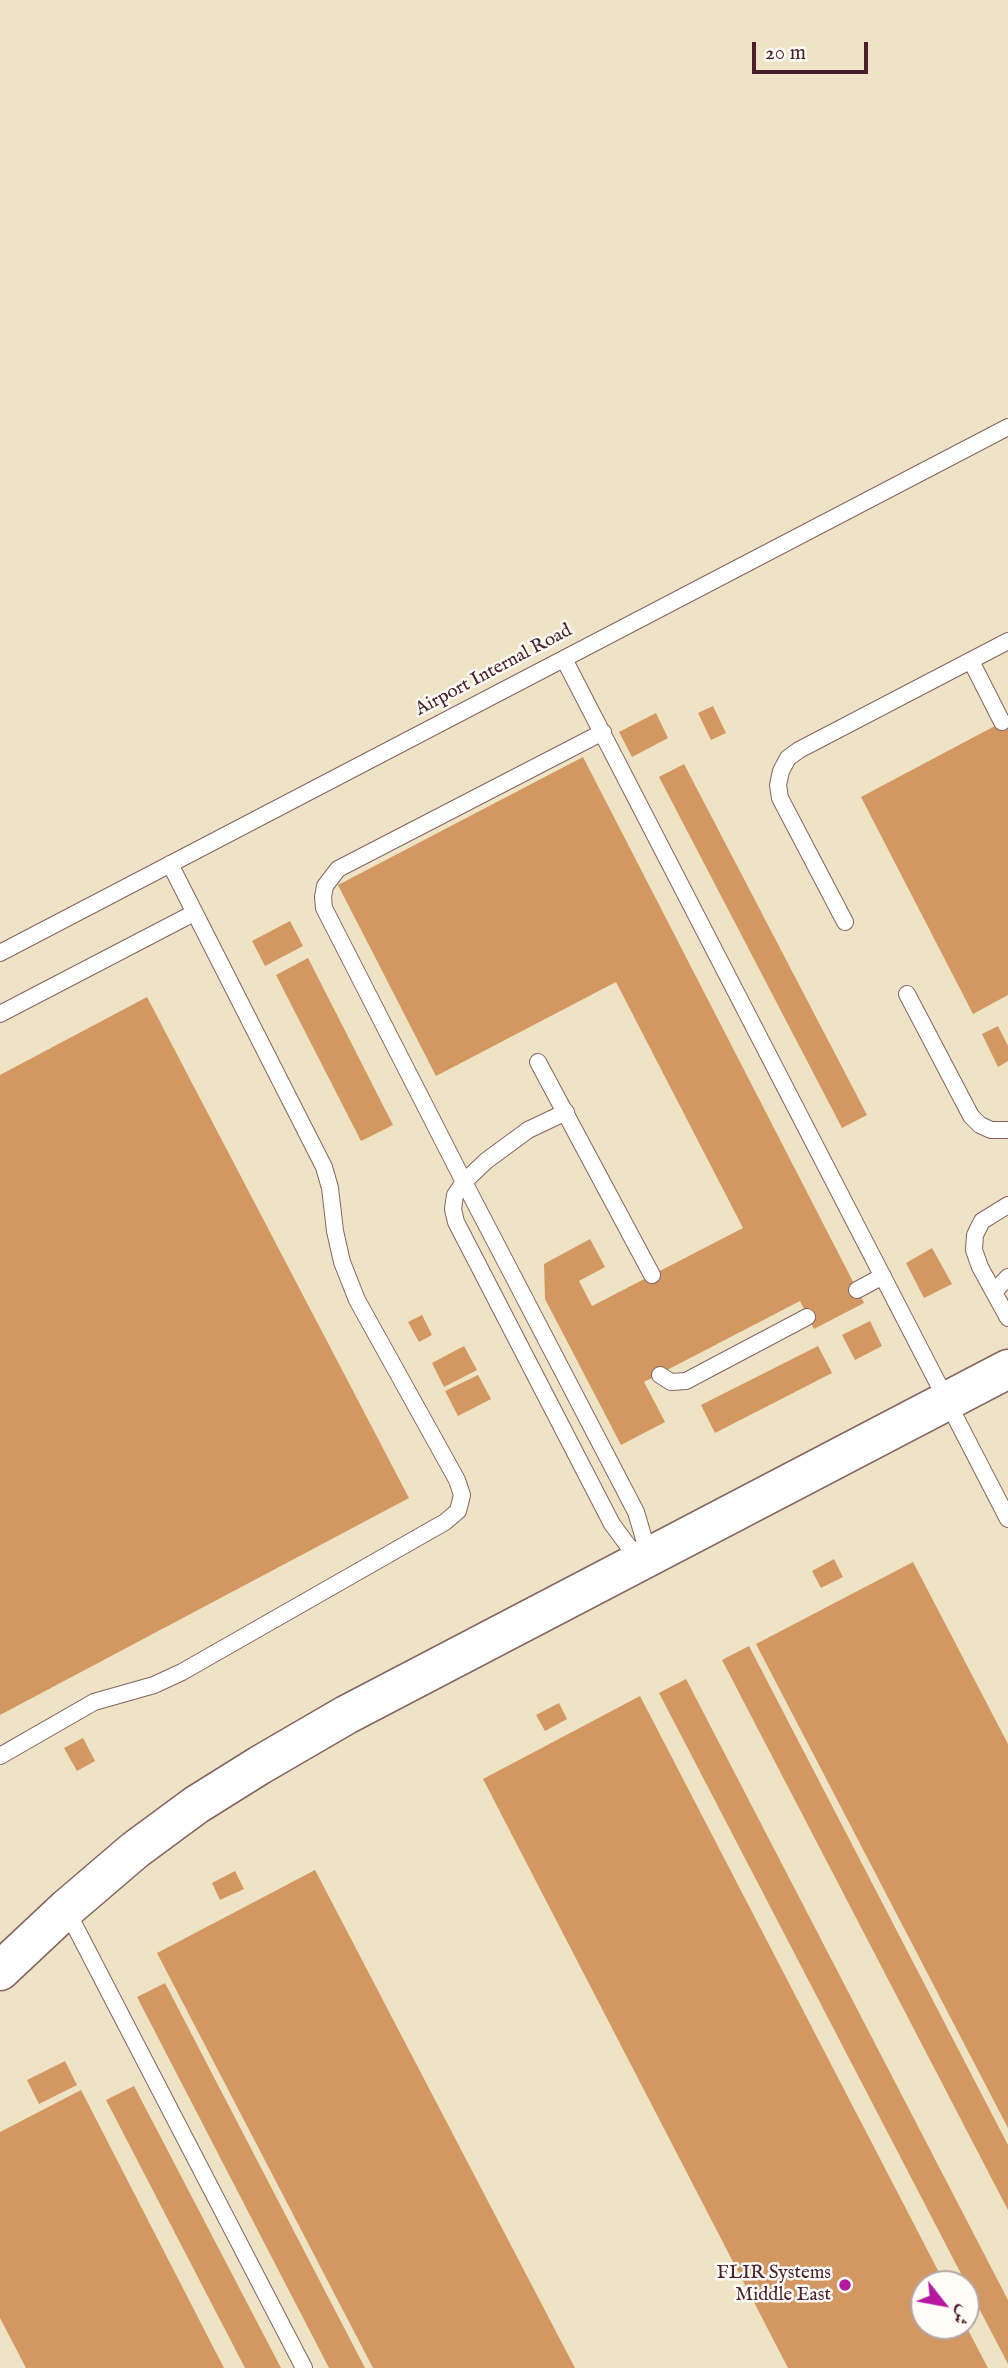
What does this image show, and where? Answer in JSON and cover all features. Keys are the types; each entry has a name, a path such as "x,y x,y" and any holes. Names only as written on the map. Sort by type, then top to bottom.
{"street":[{"path":"0,1971 66,1909 135,1850 196,1805 260,1765 346,1715 1008,1369"}],"lane":[{"name":"Airport Internal Road","path":"0,953 1008,427"},
{"path":"845,922 780,798 778,785 788,758 1008,642"},
{"path":"564,659 1008,1519"},
{"path":"971,661 1002,722"},
{"path":"603,732 338,869 325,886 324,908 636,1512 644,1539 646,1559"},
{"path":"0,1756 94,1702 154,1685 182,1672 446,1522 458,1511 462,1496 457,1480 357,1300 342,1262 324,1167 170,864"},
{"path":"0,1014 194,913"},
{"path":"906,994 971,1116 980,1125 991,1130 1008,1130"},
{"path":"538,1062 652,1275"},
{"path":"566,1112 544,1121 506,1144 464,1182 455,1195 453,1209 456,1222 612,1524 629,1547 646,1559"},
{"path":"1008,1205 982,1221 975,1234 974,1250 980,1267 1008,1318"},
{"path":"857,1290 883,1276"},
{"path":"994,1292 1008,1277"},
{"path":"660,1374 671,1382 687,1381 807,1317"},
{"path":"66,1909 304,2368"}],"building":[{"path":"713,706 726,733 711,740 698,713"},
{"path":"656,713 668,738 632,757 619,732"},
{"path":"1008,719 1008,995 973,1014 861,797"},
{"path":"583,757 864,1303 814,1329 800,1301 644,1382 665,1422 621,1445 545,1299 544,1264 590,1239 605,1267 579,1281 592,1306 743,1228 616,982 436,1076 338,885"},
{"path":"684,764 867,1115 842,1128 659,777"},
{"path":"290,921 303,946 265,966 252,941"},
{"path":"308,958 393,1125 361,1141 276,975"},
{"path":"147,997 409,1498 0,1715 0,1075"},
{"path":"998,1026 1008,1046 1008,1061 998,1067 982,1034"},
{"path":"932,1248 952,1284 924,1298 906,1263"},
{"path":"422,1315 432,1335 419,1342 408,1322"},
{"path":"870,1321 882,1346 855,1360 842,1335"},
{"path":"464,1346 477,1370 444,1387 432,1363"},
{"path":"818,1346 832,1373 715,1433 701,1405"},
{"path":"478,1375 491,1399 458,1416 445,1391"},
{"path":"834,1559 843,1577 821,1588 812,1571"},
{"path":"913,1562 1008,1744 1008,2128 756,1644"},
{"path":"749,1646 1008,2145 1008,2210 722,1660"},
{"path":"686,1679 1008,2300 1008,2364 980,2310 980,2270 959,2270 659,1693"},
{"path":"640,1696 938,2270 910,2270 910,2340 973,2340 988,2368 788,2368 483,1779"},
{"path":"559,1703 567,1719 545,1731 536,1715"},
{"path":"83,1738 95,1761 77,1771 64,1748"},
{"path":"315,1870 575,2368 373,2368 157,1953"},
{"path":"235,1871 244,1889 220,1900 212,1883"},
{"path":"165,1983 365,2368 329,2368 137,1997"},
{"path":"65,2061 77,2085 39,2104 27,2080"},
{"path":"134,2086 281,2368 245,2368 106,2100"},
{"path":"81,2090 224,2368 26,2368 0,2318 0,2132"}],"place":[{"name":"FLIR Systems Middle East","path":"845,2285"}]}
